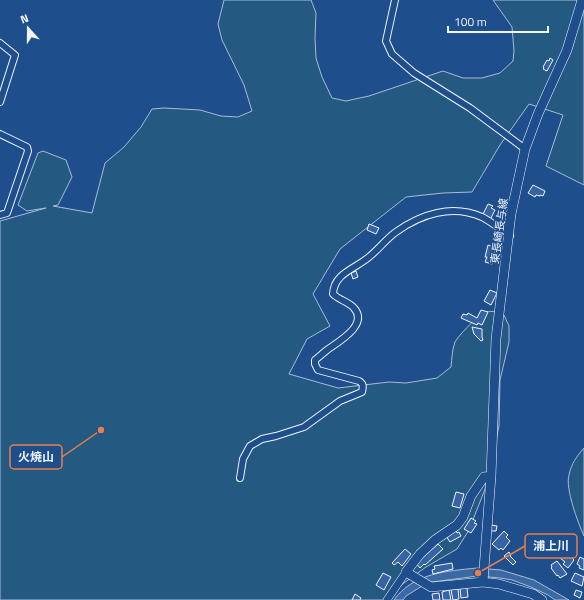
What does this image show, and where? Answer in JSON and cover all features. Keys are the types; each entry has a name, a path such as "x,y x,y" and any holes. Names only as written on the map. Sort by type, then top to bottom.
{"main road":[{"name":"東長崎長与線","path":"483,582 491,476 496,339 510,236 511,214 525,149 538,114 567,50 582,0"},
{"path":"491,476 484,477 471,496 463,518 457,525 435,540 420,554 406,572 431,587 483,582 500,584 533,594 542,600"}],"street":[{"path":"395,0 386,41 392,54 414,73 470,108 525,149"},
{"path":"0,43 15,55 0,102"},
{"path":"0,134 27,147 28,151 6,213 0,215"},
{"path":"240,478 243,459 250,446 262,439 304,427 340,401 362,392 364,386 359,381 318,370 315,364 315,360 354,329 358,320 357,313 353,307 333,294 334,286 340,277 370,256 382,243 414,220 440,212 468,212 483,218 510,236"},
{"path":"386,600 406,572"}],"shaded area":[{"path":"224,0 311,0 316,13 316,58 322,77 332,98 346,101 369,96 443,71 463,78 482,78 500,73 513,61 514,51 512,27 493,0 584,0 584,185 546,166 563,115 529,104 500,145 472,192 406,197 340,249 313,294 330,326 307,339 289,374 338,388 389,382 406,383 437,378 451,367 455,342 474,320 483,313 489,311 504,315 509,326 509,342 500,380 499,426 487,484 469,530 457,549 426,567 393,591 386,600 0,600 0,221 46,208 27,211 18,205 38,153 43,151 66,160 72,177 58,205 53,206 92,213 105,163 124,147 141,127 152,109 164,108 200,110 221,116 238,117 252,111 244,85 222,40 218,24"},
{"path":"584,448 584,536 570,497 568,481 573,464"},
{"path":"477,568 501,570 534,580 569,600 555,600 531,587 512,580 478,576 432,582 422,586 406,596 403,600 394,600 411,584 431,575 454,570"}],"building":[{"path":"550,58 553,60 547,71 543,69 543,67"},
{"path":"533,185 545,191 543,196 536,195 535,197 528,193"},
{"path":"488,204 493,206 491,208 495,210 490,220 482,216"},
{"path":"369,224 379,228 376,234 367,230"},
{"path":"488,245 496,248 492,264 485,262"},
{"path":"356,271 358,277 353,279 351,273"},
{"path":"490,290 497,293 491,305 484,301"},
{"path":"481,310 488,312 482,325 478,323 477,325 461,318 463,314 467,315 468,313 477,318"},
{"path":"472,327 482,329 483,340 481,341 474,334"},
{"path":"456,492 464,494 460,508 452,506"},
{"path":"471,518 476,521 474,523 477,524 471,533 464,529"},
{"path":"491,525 497,526 496,531 491,531"},
{"path":"456,530 461,536 450,542 446,536"},
{"path":"504,531 508,535 506,537 510,541 503,550 501,548 499,550 492,544"},
{"path":"438,544 443,549 420,568 416,563"},
{"path":"405,549 411,554 402,566 398,562 394,565 392,563"},
{"path":"558,549 566,552 574,560 568,568 563,564 565,562 554,553"},
{"path":"509,552 511,555 510,556 516,562 513,565 504,556"},
{"path":"580,557 584,559 584,570 579,568 580,566 577,564"},
{"path":"557,561 567,574 560,578 551,568 551,565"},
{"path":"452,563 453,569 433,574 432,570 435,569 434,566"},
{"path":"383,573 391,577 384,590 376,585"},
{"path":"575,573 584,577 582,586 571,581"},
{"path":"467,588 468,597 461,598 460,589"},
{"path":"458,589 459,599 453,600 451,590"},
{"path":"449,590 451,600 443,600 442,592"},
{"path":"576,590 582,592 580,598 574,595"},
{"path":"439,593 440,600 433,600 432,594"},
{"path":"355,594 361,598 360,600 352,600"}],"place":[{"name":"火焼山","path":"101,430"},
{"name":"浦上川","path":"478,573"}]}
